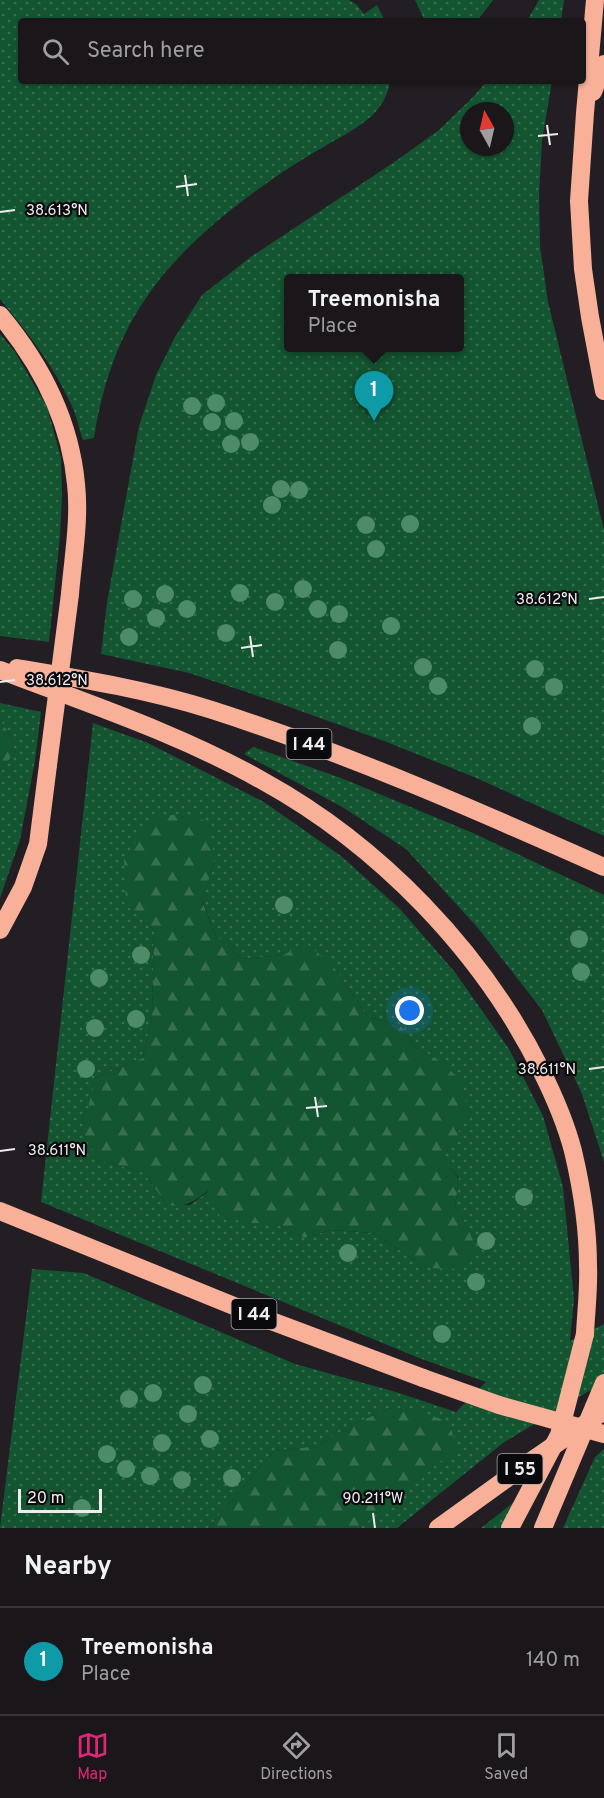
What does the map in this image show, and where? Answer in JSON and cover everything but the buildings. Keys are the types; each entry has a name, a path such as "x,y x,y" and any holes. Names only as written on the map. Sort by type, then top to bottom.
{"highway":[{"path":"595,0 579,201 583,269 604,391"},
{"path":"585,113 604,64"},
{"path":"0,315 38,367 56,403 70,445 76,485 77,525 38,844 23,886 0,930"},
{"name":"I 44","path":"0,665 108,684 211,710 334,753 481,813 604,867"},
{"path":"0,670 181,739 264,781 333,824 387,869 437,920 486,978 524,1036 553,1094 572,1149 584,1208 589,1267 585,1334 559,1435 510,1528"},
{"name":"I 44","path":"0,1211 266,1319 423,1378 499,1405 604,1434"},
{"path":"543,1528 604,1383"},
{"name":"I 55","path":"438,1528 604,1411"}],"green space":[{"path":"0,0 349,0 357,5 364,14 377,5 384,18 18,18 18,84 389,84 384,101 369,118 355,129 281,173 234,207 201,235 171,266 146,298 119,348 101,401 94,438 83,440 73,409 48,362 0,299"},
{"path":"415,0 493,0 479,18 424,18"},
{"path":"539,0 564,0 561,18 529,18"},
{"path":"484,84 552,84 542,141 539,195 540,246 548,302 604,530 604,836 474,777 384,741 189,673 101,654 107,602 139,426 156,375 175,337 202,295 252,256 439,130 460,110 460,156 514,156 514,102 468,102"},
{"path":"0,334 15,352 47,407 61,458 60,536 49,642 0,636"},
{"path":"0,703 41,712 35,761 20,840 0,898 0,771 15,752 11,736 0,720"},
{"path":"0,720 11,736 15,752 0,771"},
{"path":"93,723 148,743 264,802 341,856 400,909 454,971 509,1049 543,1116 563,1187 574,1299 570,1341 604,1324 604,1382 503,1443 397,1528 360,1528 378,1512 391,1408 356,1423 317,1446 274,1451 208,1528 0,1528 32,1269 84,1273 295,1364 396,1392 456,1412 486,1382 419,1358 41,1202","holes":["214,862 202,900 216,936 242,959 284,955 334,967 367,1016 401,1026 415,1047 437,1059 456,1138 439,1153 459,1178 455,1206 466,1224 427,1268 373,1233 331,1230 304,1238 275,1223 250,1223 209,1191 190,1205 167,1205 144,1173 100,1160 95,1078 143,1058 152,1016 154,930 126,904"]},
{"path":"253,747 341,778 473,833 604,895 604,1162 582,1094 542,1010 478,928 406,849 344,808 244,754"},
{"path":"182,814 210,822 214,862 202,901 216,936 242,959 284,955 305,942 334,967 367,1016 401,1026 415,1047 437,1059 461,1080 468,1112 456,1138 440,1153 459,1179 455,1206 477,1250 456,1269 427,1268 373,1233 331,1230 304,1238 275,1223 250,1223 220,1217 208,1191 185,1205 167,1205 144,1173 100,1160 82,1134 95,1078 143,1058 152,1016 154,930 126,905 124,859 151,817"},
{"path":"391,1408 419,1411 449,1422 457,1448 360,1528 208,1528 274,1451 317,1446 356,1423"},
{"path":"604,1449 604,1528 563,1528 595,1457"},
{"path":"518,1499 502,1528 481,1528"}],"place":[{"name":"Treemonisha","path":"374,421"}]}
